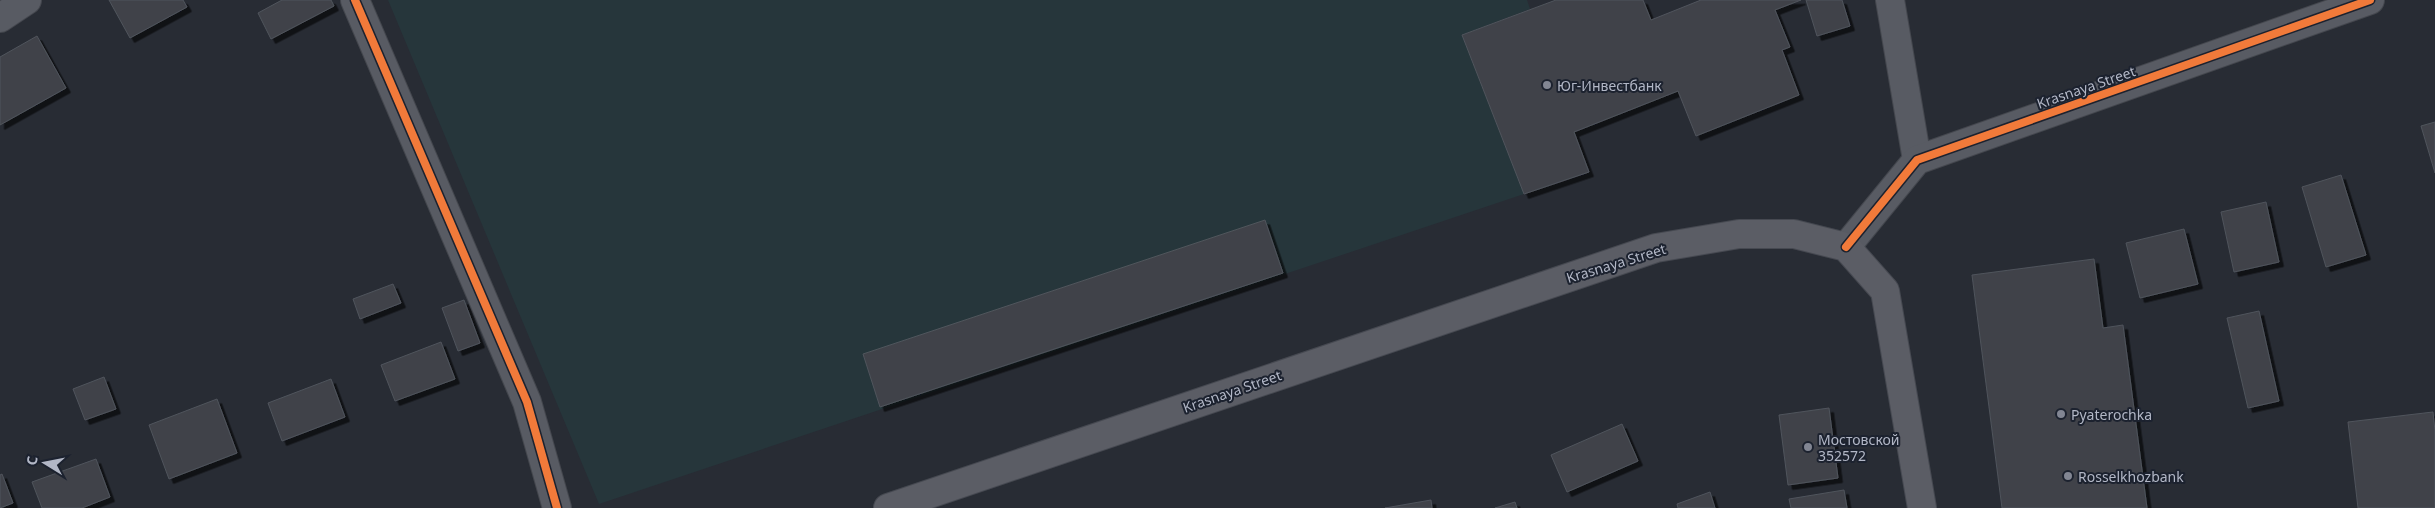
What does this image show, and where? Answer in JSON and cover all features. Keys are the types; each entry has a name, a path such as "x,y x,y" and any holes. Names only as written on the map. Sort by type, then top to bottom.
{"main road":[{"name":"Krasnaya Street","path":"888,508 1656,248 1739,234 1794,234 1846,247"},
{"path":"1846,247 1885,291 1922,508"}],"street":[{"path":"0,18 28,0"},
{"path":"355,0 527,402 557,508"},
{"path":"1846,247 1917,160 1890,0"},
{"name":"Krasnaya Street","path":"1917,160 2370,0"}],"shaded area":[{"path":"388,0 1527,0 1530,9 1462,35 1524,194 599,504"}],"building":[{"path":"109,0 183,0 187,7 130,38"},
{"path":"282,0 331,0 334,6 271,39 258,13"},
{"path":"1556,0 1643,0 1651,20 1701,0 1801,0 1775,10 1790,47 1782,50 1799,95 1696,136 1678,91 1574,132 1589,172 1524,194 1462,35"},
{"path":"1806,0 1842,0 1850,26 1817,36"},
{"path":"37,36 66,88 0,125 0,57"},
{"path":"2435,122 2435,173 2421,126"},
{"path":"2341,175 2366,255 2326,267 2302,187"},
{"path":"2266,202 2279,262 2234,272 2221,212"},
{"path":"1265,220 1283,273 880,407 863,354"},
{"path":"2184,229 2198,284 2140,298 2126,243"},
{"path":"2094,259 2103,328 2123,325 2147,508 2002,508 1972,275"},
{"path":"393,284 401,303 360,319 353,299"},
{"path":"464,300 480,343 458,351 442,308"},
{"path":"2259,311 2279,401 2248,408 2227,318"},
{"path":"441,342 455,379 395,401 381,365"},
{"path":"104,377 116,409 85,420 73,389"},
{"path":"331,379 345,417 282,441 268,403"},
{"path":"217,399 237,453 169,479 149,425"},
{"name":"Мостовской 352572","path":"1829,408 1838,478 1788,485 1779,415"},
{"path":"2433,412 2435,431 2435,508 2358,508 2348,422"},
{"path":"1622,424 1638,461 1567,492 1551,455"},
{"path":"96,459 110,497 82,508 42,508 32,482"},
{"path":"2,474 13,503 0,508 0,475"},
{"path":"1844,490 1847,508 1791,508 1789,499"},
{"path":"1710,492 1715,508 1678,508 1677,504"},
{"path":"1431,500 1432,508 1385,508"},
{"path":"1515,502 1517,508 1495,508"}],"cycle path":[{"path":"355,0 527,402 557,508"},
{"path":"1846,247 1917,160 2370,0"}],"place":[{"name":"Юг-Инвестбанк","path":"1547,85"},
{"name":"Pyaterochka","path":"2061,414"},
{"name":"Мостовской 352572","path":"1808,447"},
{"name":"Rosselkhozbank","path":"2068,476"}]}
